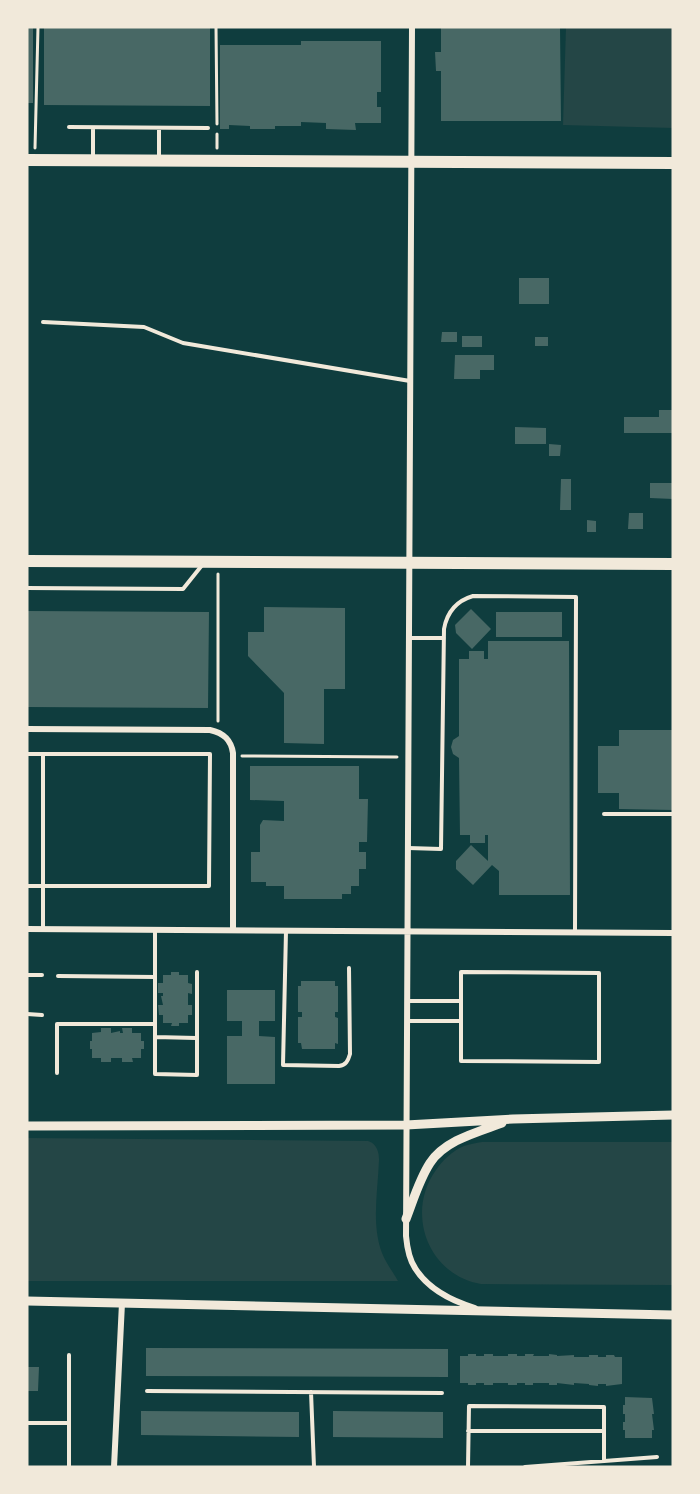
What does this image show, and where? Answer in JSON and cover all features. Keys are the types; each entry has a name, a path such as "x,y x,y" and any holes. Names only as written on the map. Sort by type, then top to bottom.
{"main road":[{"path":"31,160 673,163"},
{"path":"30,559 673,564"}],"street":[{"path":"412,27 406,1236 408,1253 415,1268 426,1281 444,1295 484,1311"},
{"path":"27,729 215,731 223,734 233,749 233,930"},
{"path":"27,929 673,933"},
{"path":"27,1126 406,1125 513,1119 673,1117"},
{"path":"406,1219 422,1179 431,1162 438,1155 466,1136 513,1119"},
{"path":"27,1301 673,1315"},
{"path":"114,1467 122,1303"}],"lane":[{"path":"69,127 208,128"},
{"path":"93,128 93,160"},
{"path":"159,128 159,160"},
{"path":"43,322 144,327 183,343 410,381"},
{"path":"27,588 183,589 204,562"},
{"path":"408,848 441,849 444,638 447,616 457,603 465,598 481,595 576,597 575,932"},
{"path":"409,638 444,638"},
{"path":"27,753 210,754 209,886 27,886"},
{"path":"42,754 43,929"},
{"path":"603,814 673,814"},
{"path":"155,930 155,1074 197,1075 196,972"},
{"path":"286,931 283,1065 339,1066 347,1062 350,1054 349,968"},
{"path":"461,972 598,973 599,1062 461,1061 461,1001 461,972"},
{"path":"27,975 42,975"},
{"path":"58,976 155,977"},
{"path":"407,1001 461,1001"},
{"path":"27,1014 42,1015"},
{"path":"407,1021 461,1021"},
{"path":"57,1072 57,1024 155,1024"},
{"path":"155,1038 196,1038"},
{"path":"69,1355 69,1467"},
{"path":"147,1391 442,1393"},
{"path":"311,1392 314,1467"},
{"path":"468,1467 469,1406 604,1407 604,1461"},
{"path":"27,1423 69,1423"},
{"path":"468,1431 604,1431"},
{"path":"525,1467 657,1457"}],"path":[{"path":"31,160 38,27"},
{"path":"216,27 217,160"},
{"path":"215,731 218,726 218,562"},
{"path":"233,756 408,757"}],"shaded area":[{"path":"566,27 673,27 673,128 563,125"},
{"path":"27,1138 371,1142 378,1151 379,1157 376,1219 379,1242 384,1257 398,1281 27,1281"},
{"path":"482,1142 673,1142 673,1285 481,1284 463,1278 447,1268 435,1255 427,1240 422,1205 427,1187 436,1170 452,1153 464,1146"}],"building":[{"path":"27,27 33,27 33,103 27,103"},
{"path":"44,27 210,27 210,106 44,105"},
{"path":"441,27 560,27 561,121 441,121 441,71 436,71 435,52 441,52"},
{"path":"301,41 381,41 381,92 377,92 377,107 381,107 381,123 355,123 356,130 326,129 326,123 301,122 301,126 275,126 275,129 250,129 250,126 229,125 229,129 220,129 220,45 301,45"},
{"path":"519,278 549,278 549,304 519,304"},
{"path":"442,332 457,332 457,342 441,342"},
{"path":"462,336 482,336 482,347 462,347"},
{"path":"535,337 548,337 548,346 535,346"},
{"path":"455,355 494,355 494,370 480,370 480,379 454,379"},
{"path":"659,410 673,410 673,433 624,433 624,417 659,417"},
{"path":"515,427 546,428 546,444 515,444"},
{"path":"549,444 561,445 560,456 549,456"},
{"path":"561,479 571,479 571,510 560,510"},
{"path":"650,483 673,483 673,499 650,498"},
{"path":"629,513 643,513 643,529 628,529"},
{"path":"587,520 596,521 596,532 587,532"},
{"path":"264,607 345,608 345,689 324,689 324,744 284,743 284,693 248,656 248,632 264,632"},
{"path":"471,609 491,629 472,649 456,633 455,625"},
{"path":"27,611 209,612 208,708 27,707"},
{"path":"496,612 562,612 562,637 496,637"},
{"path":"488,641 569,641 570,895 499,895 499,871 492,865 473,885 456,869 456,861 471,845 488,861 488,835 485,835 485,843 470,843 470,835 460,835 459,758 453,754 451,747 453,740 459,736 459,659 469,659 469,651 484,651 484,659 488,659"},
{"path":"619,730 673,730 673,810 619,809 619,793 598,793 598,746 619,746"},
{"path":"250,766 359,766 359,799 368,799 367,842 359,842 359,852 366,852 366,869 359,869 359,886 351,886 351,894 342,894 342,899 284,899 284,886 266,886 266,882 251,882 251,852 260,852 260,825 263,820 284,821 284,801 250,800"},
{"path":"171,972 188,975 188,983 192,984 192,994 188,993 188,1005 192,1005 192,1015 188,1015 188,1023 179,1023 179,1026 163,1023 163,1015 159,1015 158,1005 163,1005 161,996 163,993 158,993 158,983 163,983 163,975 171,975"},
{"path":"301,981 335,981 335,986 338,986 338,1012 335,1012 335,1017 338,1018 338,1044 335,1043 335,1049 302,1049 301,1043 298,1043 298,1017 302,1017 302,1012 298,1012 298,986 301,986"},
{"path":"227,990 275,990 275,1021 259,1021 259,1036 275,1037 275,1084 227,1084 227,1036 242,1036 242,1021 227,1021"},
{"path":"101,1028 111,1028 111,1033 120,1031 123,1033 122,1028 132,1028 132,1033 141,1033 144,1049 141,1049 141,1058 132,1058 133,1062 122,1062 122,1058 111,1058 111,1062 101,1062 101,1058 92,1058 90,1041 92,1041 92,1033 101,1032"},
{"path":"146,1348 448,1349 448,1377 146,1376"},
{"path":"468,1354 476,1354 476,1356 534,1354 533,1356 549,1356 549,1354 574,1355 574,1357 614,1355 622,1357 622,1384 606,1386 606,1384 598,1384 598,1386 574,1383 574,1385 493,1383 493,1385 484,1385 484,1383 476,1383 476,1385 468,1385 468,1383 460,1383 460,1356 468,1356"},
{"path":"27,1367 39,1367 38,1391 27,1391"},
{"path":"625,1397 652,1398 654,1430 652,1430 652,1438 625,1438 623,1405 625,1405"},
{"path":"141,1411 299,1412 299,1437 141,1435"},
{"path":"333,1411 443,1412 443,1438 333,1437"}]}
